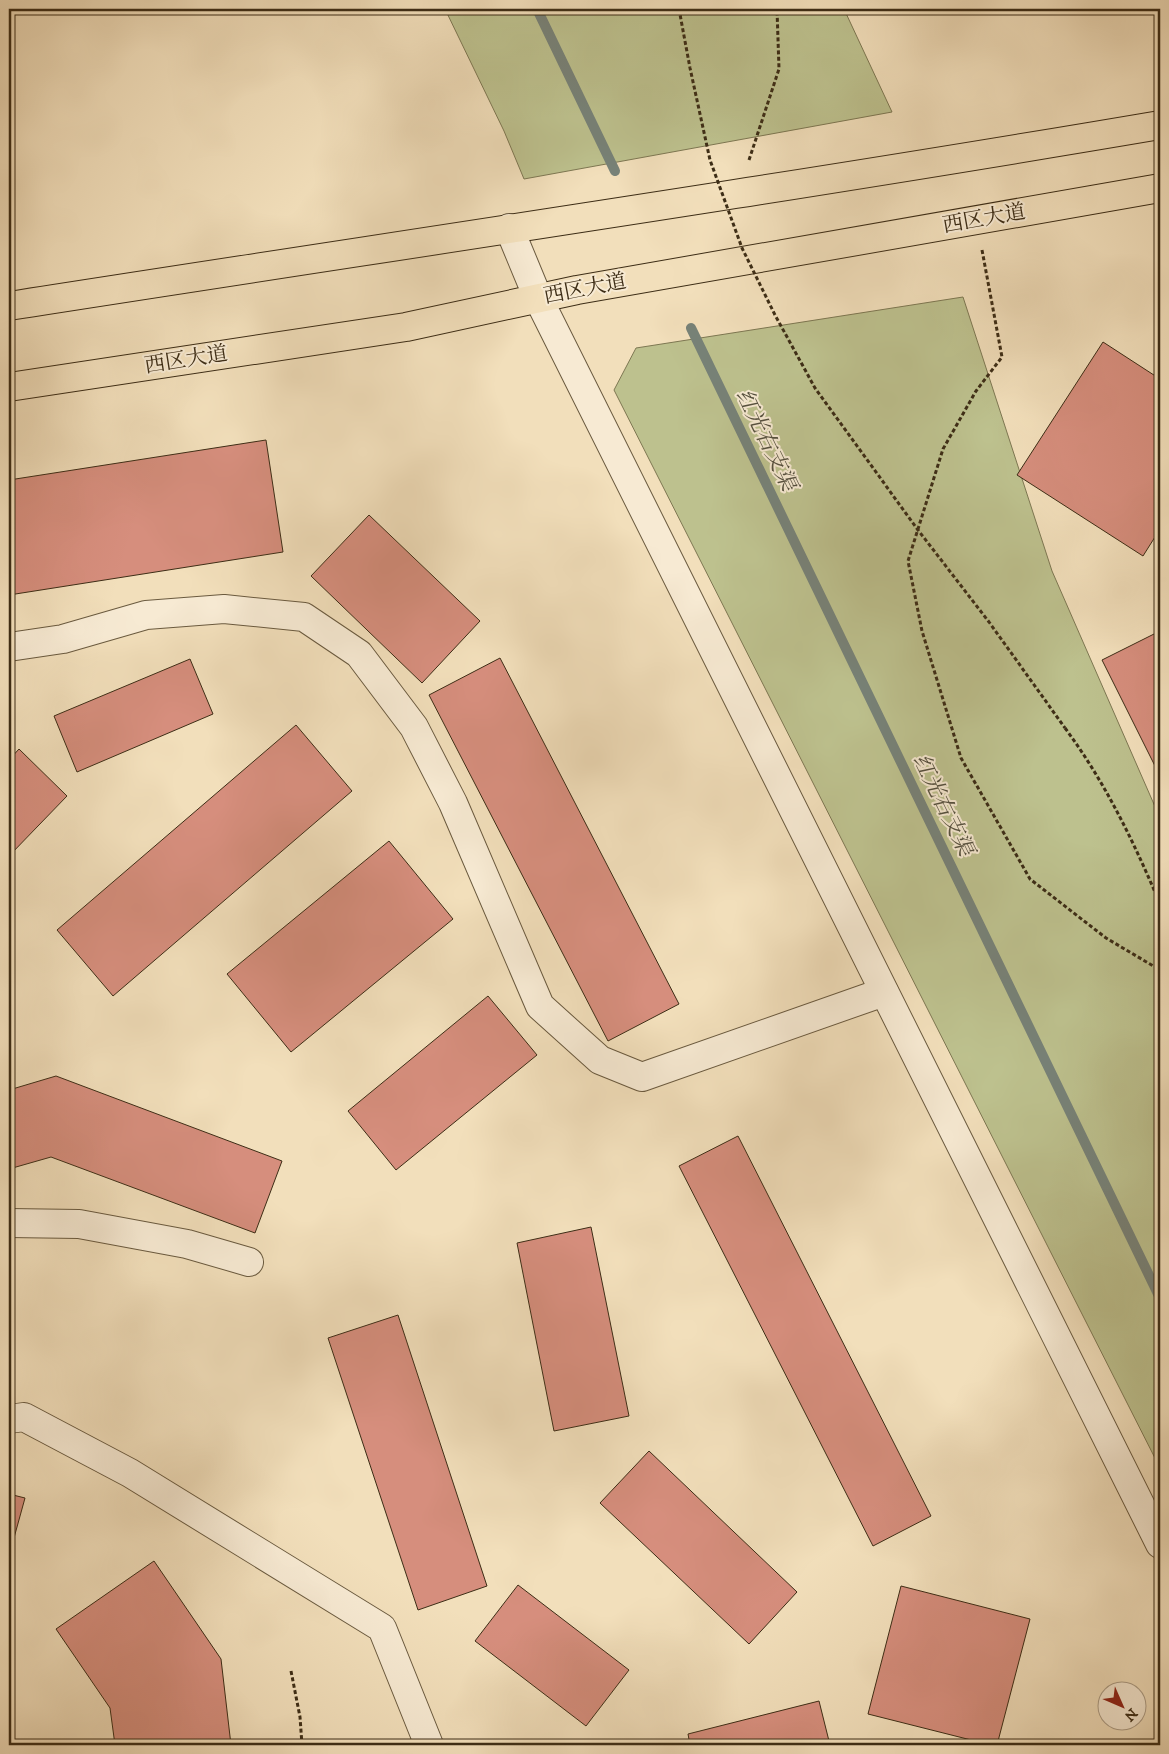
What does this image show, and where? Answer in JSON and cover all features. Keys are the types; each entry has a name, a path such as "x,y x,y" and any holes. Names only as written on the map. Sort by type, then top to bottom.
{"main road":[{"path":"9,306 919,166 1160,125"},
{"name":"西区大道","path":"9,387 406,327 622,282 1160,188"}],"street":[{"path":"509,228 538,298 1160,1544"},
{"path":"9,647 63,639 146,615 224,609 304,617 360,654 414,727 453,803 540,1006 600,1060 642,1078 884,992"},
{"path":"9,1223 79,1224 187,1244 249,1262"},
{"path":"9,1419 24,1417 130,1473 382,1628 429,1745"}],"path":[{"path":"680,9 690,68 710,160 742,248 775,314 815,388 1085,755 1133,841 1160,904"},
{"path":"737,194 779,69 777,9"},
{"path":"976,220 1002,357 976,391 943,449 908,562 922,631 961,758 1030,879 1106,938 1160,969"},
{"path":"291,1670 300,1717 302,1745"}],"green space":[{"path":"445,9 844,9 892,112 524,179 504,131"},
{"path":"963,297 1052,571 1160,818 1160,1468 614,390 636,348"}],"building":[{"path":"1103,342 1160,379 1160,529 1143,556 1017,475"},
{"path":"266,440 283,552 9,595 9,480"},
{"path":"369,515 480,621 422,683 311,576"},
{"path":"1160,631 1160,776 1102,660"},
{"path":"500,658 679,1004 608,1041 429,695"},
{"path":"190,659 213,714 77,772 54,716"},
{"path":"296,725 352,791 113,996 57,930"},
{"path":"19,749 67,796 9,856 9,760"},
{"path":"389,841 453,919 291,1052 227,974"},
{"path":"488,996 537,1055 396,1170 348,1111"},
{"path":"56,1076 282,1161 255,1233 51,1157 9,1169 9,1090"},
{"path":"738,1136 931,1516 873,1546 679,1166"},
{"path":"591,1227 629,1416 554,1431 517,1243"},
{"path":"398,1315 487,1586 418,1610 328,1338"},
{"path":"649,1451 797,1592 749,1644 600,1503"},
{"path":"9,1494 25,1498 9,1556"},
{"path":"154,1561 221,1659 231,1745 115,1745 110,1708 56,1629"},
{"path":"518,1585 629,1670 586,1726 475,1641"},
{"path":"901,1586 1030,1619 997,1745 868,1714"},
{"path":"819,1701 830,1745 690,1745 688,1734"}],"waterway":[{"name":"红光右支渠","path":"537,9 615,171"},
{"name":"红光右支渠","path":"691,328 1160,1298"}]}
